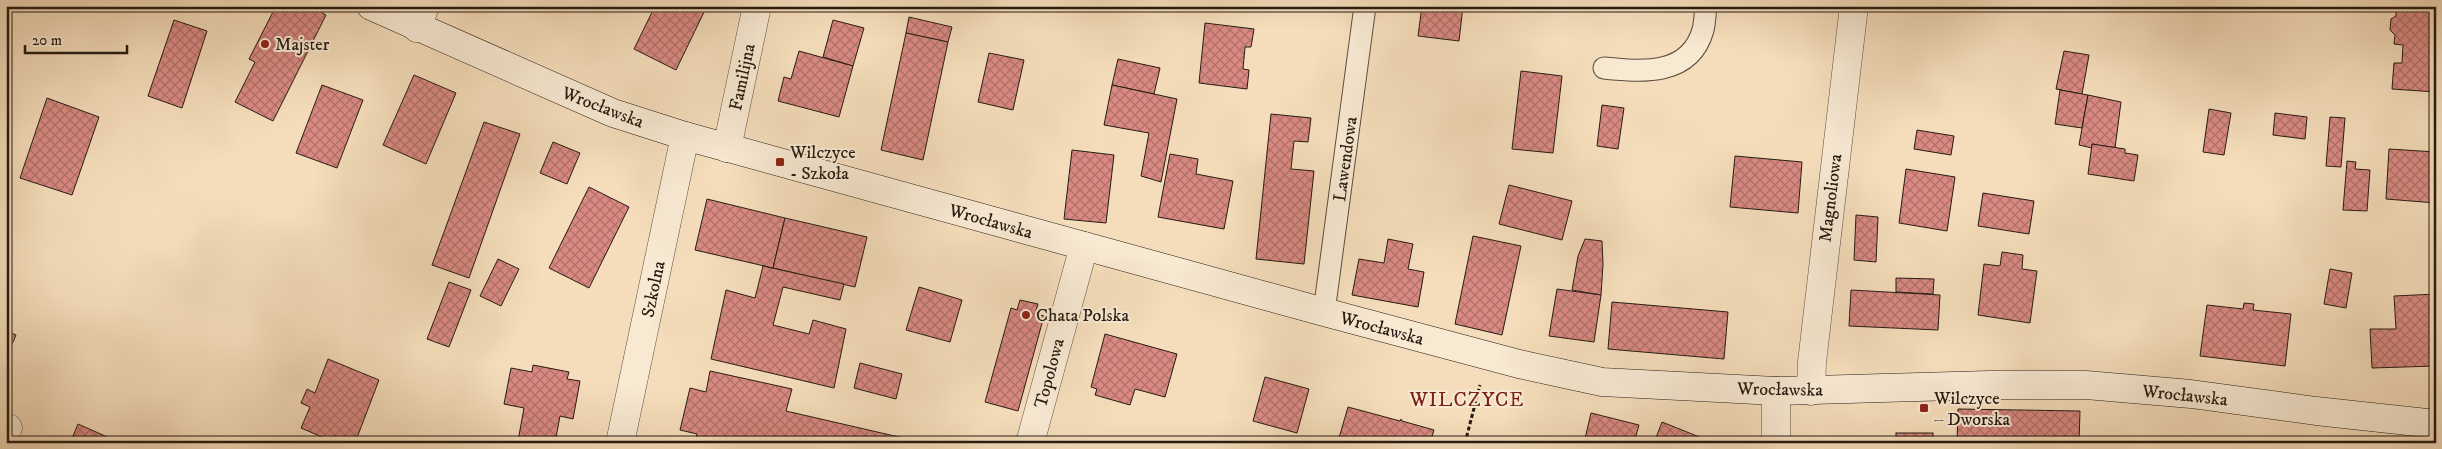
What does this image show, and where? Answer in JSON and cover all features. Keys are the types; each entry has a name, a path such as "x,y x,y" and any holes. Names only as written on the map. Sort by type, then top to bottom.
{"street":[{"name":"Wrocławska","path":"371,6 421,17 613,113 685,136 1488,356 1602,382 1776,391 1989,385 2086,386 2191,394 2316,411 2436,424"},
{"name":"Familijna","path":"726,148 757,6"},
{"name":"Magnoliowa","path":"1811,391 1812,362 1831,188 1854,6"},
{"name":"Szkolna","path":"620,443 685,136"},
{"name":"Topolowa","path":"1030,443 1084,246"},
{"path":"1776,391 1776,443"}],"lane":[{"name":"Lawendowa","path":"1324,312 1365,6"},
{"path":"1604,68 1648,71 1679,63 1692,53 1700,40 1704,27 1706,6"}],"path":[{"path":"1465,443 1488,356"}],"building":[{"path":"276,6 309,6 326,15 273,121 235,102 255,62 249,59"},
{"path":"655,6 707,6 676,70 634,49"},
{"path":"1422,6 1463,6 1459,41 1418,36"},
{"path":"2396,6 2436,6 2436,92 2392,89 2394,63 2402,63 2403,45 2394,44 2395,35 2390,30 2391,19 2396,16"},
{"path":"909,17 952,27 948,42 906,33"},
{"path":"174,20 207,31 182,108 148,96"},
{"path":"833,20 864,28 853,66 823,57"},
{"path":"1205,23 1254,29 1251,47 1245,47 1243,69 1249,70 1247,89 1199,83"},
{"path":"906,33 948,42 923,160 881,150"},
{"path":"799,51 853,66 839,117 778,101 784,77 791,79"},
{"path":"2064,51 2089,55 2082,94 2056,89"},
{"path":"989,53 1024,60 1013,110 978,102"},
{"path":"1118,59 1160,68 1154,94 1112,85"},
{"path":"1521,71 1562,76 1553,153 1512,149"},
{"path":"414,75 456,93 426,164 383,145"},
{"path":"322,85 363,100 337,168 296,153"},
{"path":"1112,85 1177,99 1161,182 1141,176 1149,133 1104,125"},
{"path":"2060,90 2088,95 2082,128 2055,124"},
{"path":"2088,95 2121,102 2115,148 2092,144 2092,148 2079,145"},
{"path":"47,98 99,117 72,195 20,178"},
{"path":"1602,105 1624,108 1618,149 1597,146"},
{"path":"2209,109 2231,113 2224,155 2203,152"},
{"path":"2275,113 2307,117 2305,139 2273,135"},
{"path":"1271,114 1311,118 1308,142 1294,141 1291,169 1314,171 1304,264 1256,259"},
{"path":"2330,117 2345,118 2341,167 2326,166"},
{"path":"484,122 520,134 469,278 432,265"},
{"path":"1917,130 1954,136 1951,155 1914,149"},
{"path":"553,142 580,153 567,184 540,173"},
{"path":"2092,144 2125,149 2125,153 2138,155 2134,181 2088,174"},
{"path":"2389,149 2436,152 2436,203 2386,199"},
{"path":"1072,150 1114,155 1106,223 1064,219"},
{"path":"1170,154 1198,159 1196,174 1233,181 1224,229 1158,217"},
{"path":"1735,156 1802,162 1798,213 1730,207"},
{"path":"2347,161 2356,162 2355,169 2370,170 2367,211 2343,210"},
{"path":"1906,169 1955,177 1947,231 1899,223"},
{"path":"1509,185 1572,201 1562,240 1499,224"},
{"path":"589,187 629,207 589,288 549,268"},
{"path":"1983,193 2034,201 2029,234 1978,226"},
{"path":"707,199 785,218 773,268 695,250"},
{"path":"1856,215 1878,217 1876,262 1854,260"},
{"path":"785,218 867,237 855,287 773,268"},
{"path":"1473,236 1521,246 1502,335 1455,324"},
{"path":"1388,239 1413,244 1408,269 1424,272 1418,307 1352,295 1359,259 1384,263"},
{"path":"1585,239 1602,241 1601,295 1572,290 1578,256"},
{"path":"2002,252 2023,255 2022,269 2037,271 2030,323 1978,315 1984,264 2000,266"},
{"path":"498,259 519,269 501,306 480,296"},
{"path":"763,266 844,284 840,300 783,287 773,325 809,334 813,320 846,329 834,388 711,359 726,290 755,298"},
{"path":"2330,269 2352,273 2346,308 2324,304"},
{"path":"1896,278 1934,279 1933,294 1896,292"},
{"path":"449,282 471,290 449,347 427,339"},
{"path":"919,287 962,300 950,342 906,330"},
{"path":"1557,289 1601,295 1594,342 1549,336"},
{"path":"1851,290 1940,295 1938,330 1849,326"},
{"path":"2436,294 2436,366 2372,368 2370,329 2396,329 2394,296"},
{"path":"1020,300 1038,304 1035,314 1044,316 1018,411 985,402 1011,308 1017,310"},
{"path":"1612,302 1728,312 1724,359 1608,349"},
{"path":"2244,303 2254,304 2253,310 2291,314 2285,366 2200,356 2207,305 2243,309"},
{"path":"6,331 16,335 6,359"},
{"path":"1105,334 1177,354 1165,397 1135,389 1130,405 1095,395 1097,389 1091,387"},
{"path":"328,359 379,380 355,443 336,443 301,428 310,407 301,403 307,389 315,393"},
{"path":"860,363 902,374 896,399 854,388"},
{"path":"533,365 569,372 567,379 580,381 573,419 560,416 555,443 518,441 524,408 504,404 511,368 532,372"},
{"path":"710,371 792,389 786,411 925,443 695,443 697,434 680,430 690,388 706,392"},
{"path":"1265,377 1309,389 1297,433 1253,421"},
{"path":"1348,407 1400,421 1401,419 1402,421 1434,430 1430,443 1342,443 1343,439 1339,438"},
{"path":"1958,409 2080,411 2079,443 1957,443"},
{"path":"1591,413 1639,425 1634,443 1584,443"},
{"path":"1662,422 1712,442 1712,443 1654,443"},
{"path":"78,424 121,443 70,443"},
{"path":"1896,433 1933,433 1933,443 1896,443"}],"place":[{"name":"Majster","path":"265,44"},
{"name":"Wilczyce - Szkoła","path":"780,162"},
{"name":"Chata Polska","path":"1026,315"},
{"name":"Wilczyce – Dworska","path":"1924,408"}],"district":[{"name":"WILCZYCE","path":"1467,399"}]}
